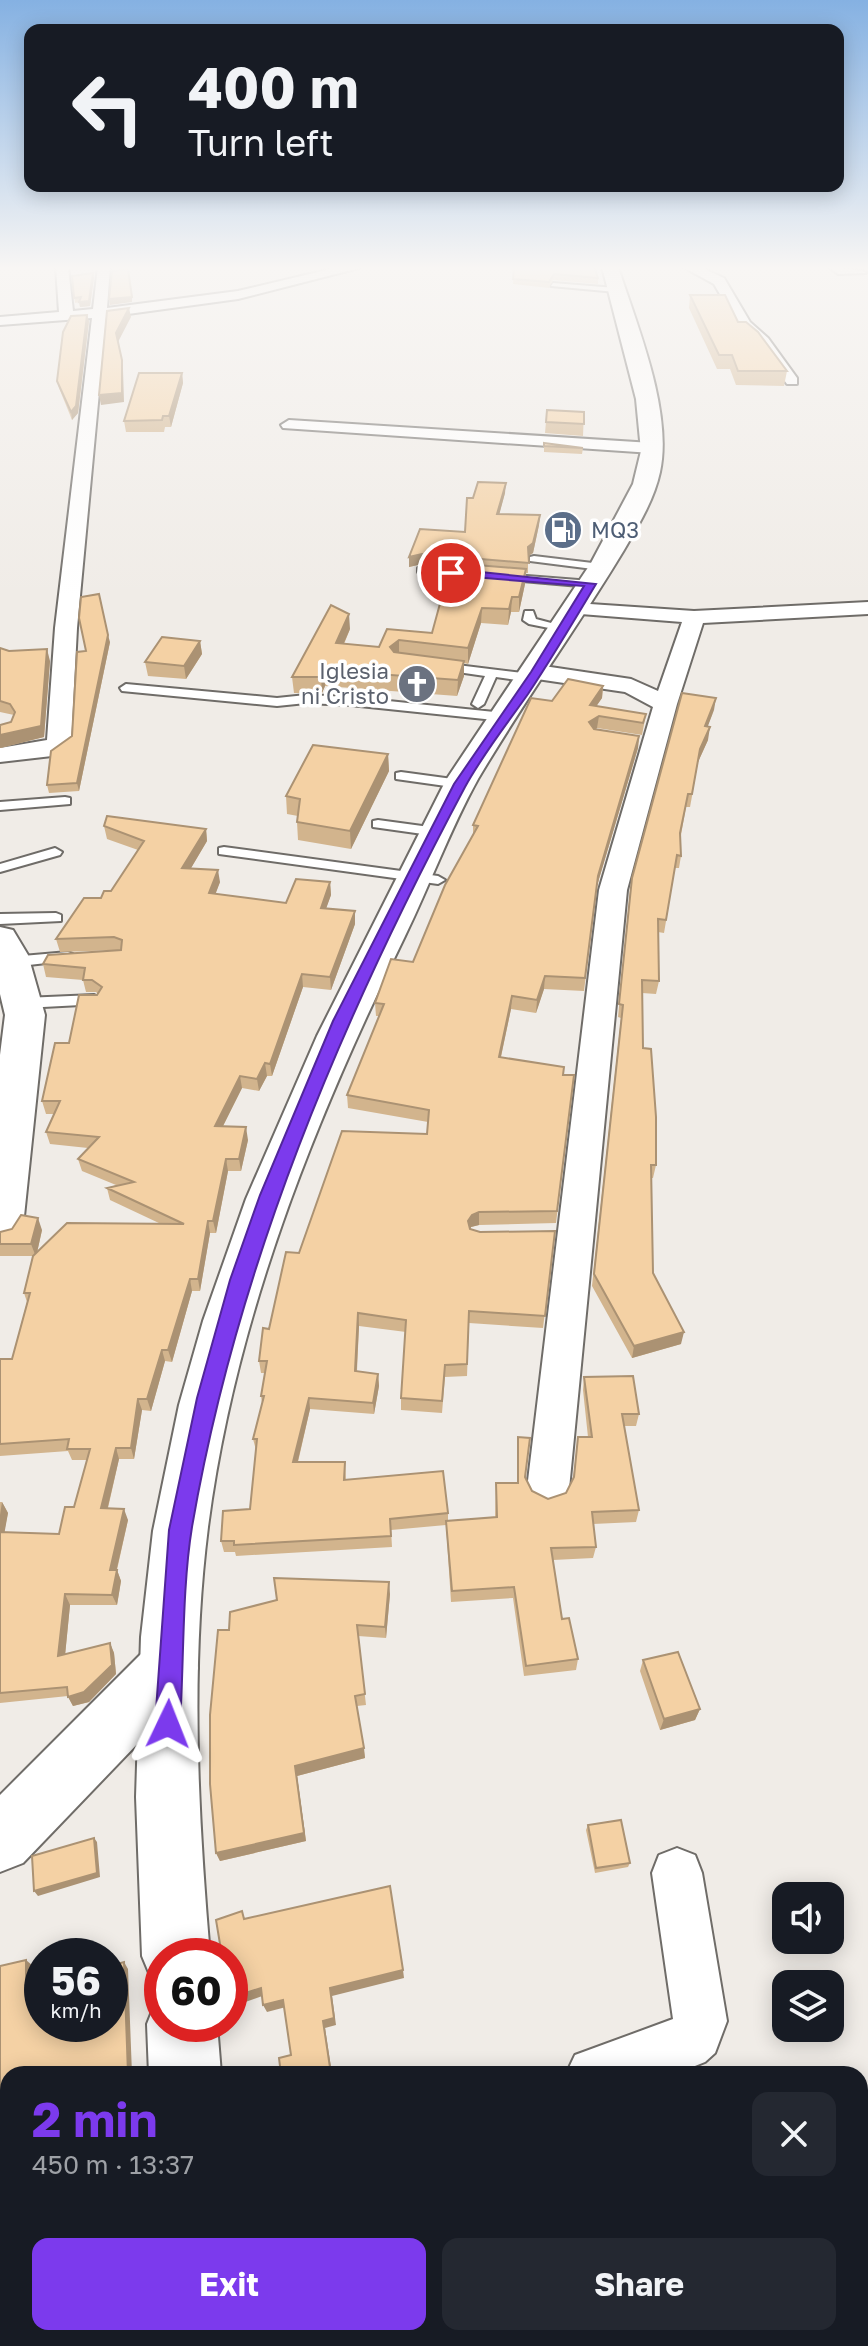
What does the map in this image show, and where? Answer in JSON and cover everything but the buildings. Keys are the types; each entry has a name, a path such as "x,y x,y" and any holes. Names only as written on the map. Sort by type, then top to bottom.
{"main road":[{"path":"175,1938 165,1809 169,1668 180,1530 207,1398 240,1280 269,1195 342,1021 427,878 437,832 460,784 513,688 572,600 650,470 652,448 639,376"},
{"path":"0,1226 24,1003 6,950"},
{"path":"0,1840 169,1668"},
{"path":"183,2042 185,2066"}],"street":[{"path":"0,755 43,751 59,744 66,628 93,376"},
{"path":"789,376 792,381"},
{"path":"289,425 652,448"},
{"path":"572,600 694,617 868,608"},
{"path":"548,1489 568,1233 613,890 647,742 665,704 694,617"},
{"path":"513,688 631,686 665,704"},
{"path":"618,2066 686,2043 696,2034 700,2021 677,1873"}],"lane":[{"path":"534,559 572,600"},
{"path":"422,570 479,575"},
{"path":"493,576 572,600"},
{"path":"482,660 513,688"},
{"path":"430,666 513,688"},
{"path":"126,688 277,702 306,699 350,701 513,688"},
{"path":"342,688 352,695 364,697 513,688"},
{"path":"401,776 460,784"},
{"path":"0,806 65,801"},
{"path":"378,824 437,832"},
{"path":"224,851 427,878"},
{"path":"0,868 55,852"},
{"path":"0,919 56,918"},
{"path":"6,950 90,957"},
{"path":"24,1003 94,1000"}],"place":[{"name":"MQ3","path":"563,530"},
{"name":"Iglesia ni Cristo","path":"417,684"}],"route":[{"path":"168,1724 169,1668 180,1530 207,1398 240,1280 269,1195 342,1021 460,784 537,672 591,584 451,573"}]}
